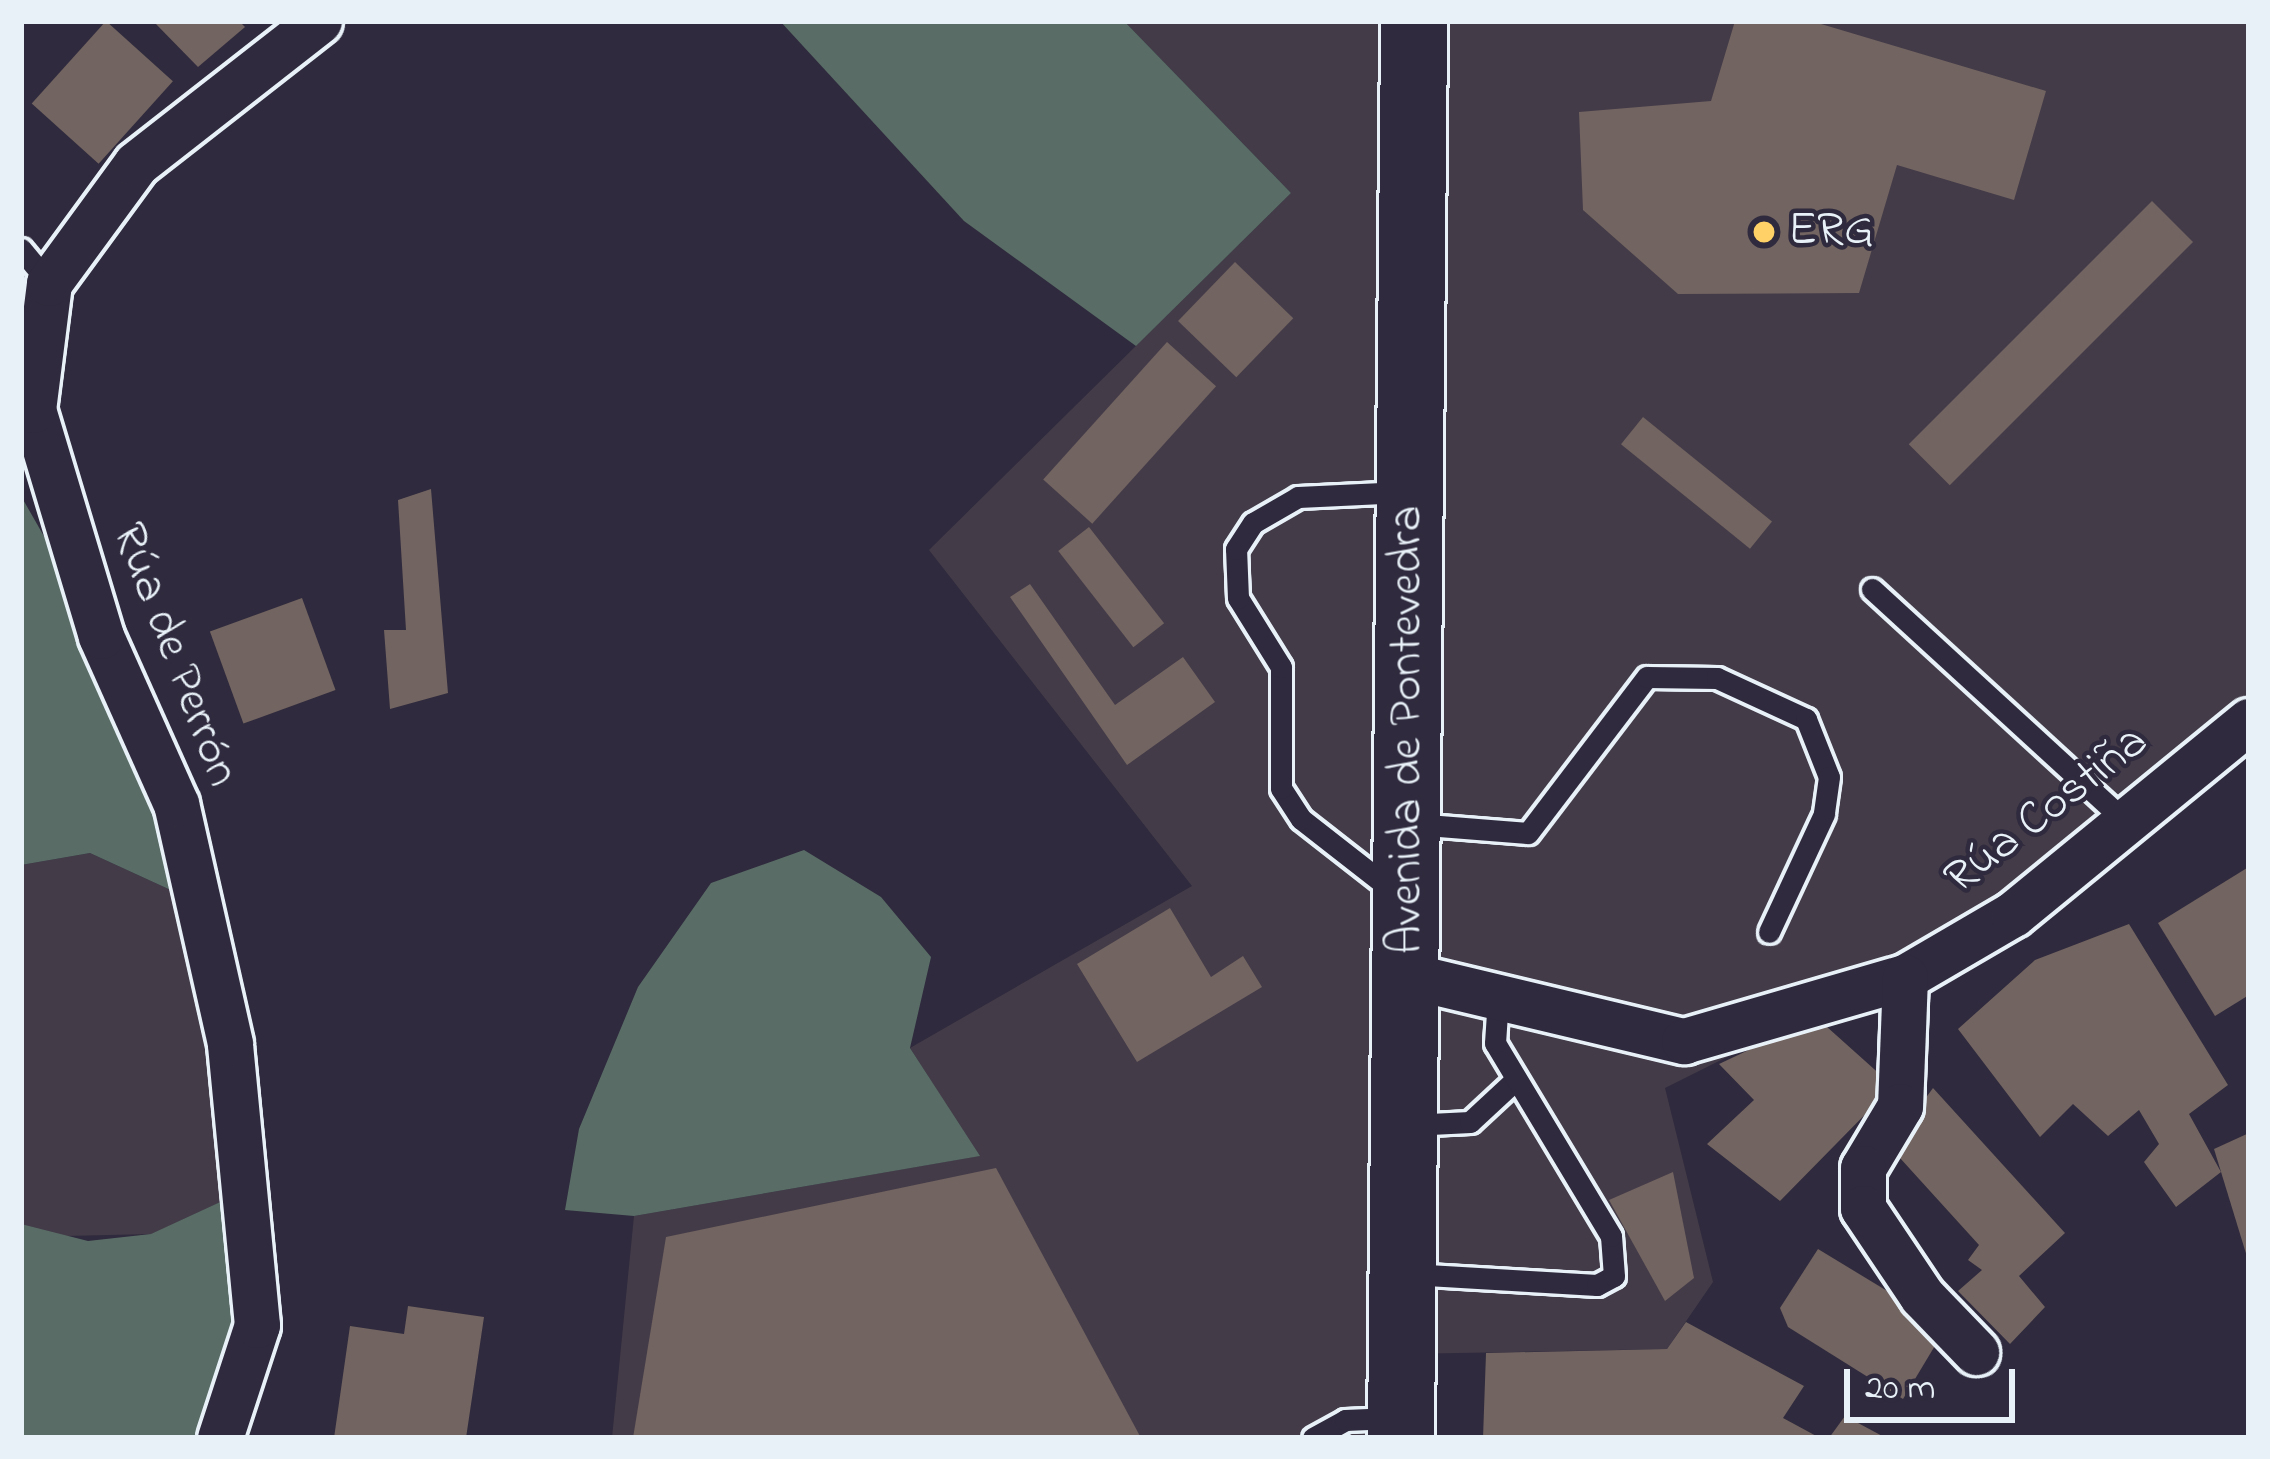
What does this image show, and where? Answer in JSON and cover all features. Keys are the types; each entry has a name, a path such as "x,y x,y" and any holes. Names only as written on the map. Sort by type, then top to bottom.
{"main road":[{"name":"Avenida de Pontevedra","path":"1402,1427 1414,21"}],"street":[{"name":"Rúa de Perrón","path":"220,1438 257,1324 230,1043 176,804 101,636 33,410 35,266 136,164 320,21"},
{"name":"Rúa Costiña","path":"1406,975 1684,1041 1905,977 2012,914 2249,721"},
{"path":"1905,977 1900,1106 1863,1168 1863,1208 1976,1352"}],"lane":[{"path":"1407,901 1312,830 1281,788 1281,667 1238,598 1237,550 1253,523 1298,497 1410,492"},
{"path":"1872,589 2126,821"},
{"path":"1407,824 1528,833 1647,677 1717,678 1806,719 1829,777 1769,932"},
{"path":"1403,1274 1597,1285 1614,1276 1611,1236 1512,1083 1495,1043 1498,998"},
{"path":"1405,1125 1470,1122 1512,1083"},
{"path":"1313,1438 1345,1420 1402,1427"}],"shaded area":[{"path":"1124,21 2249,21 2249,721 2013,914 1665,1088 1713,1282 1667,1349 1402,1354 1401,1438 612,1438 634,1216 979,1156 910,1048 1192,886 929,550 1291,193"},
{"path":"90,853 199,903 244,1191 152,1234 21,1237 21,865"}],"green space":[{"path":"780,21 1124,21 1291,193 1136,346 964,221"},
{"path":"21,496 101,636 199,903 90,853 21,865"},
{"path":"804,850 881,897 931,957 910,1048 980,1156 634,1216 565,1210 579,1129 638,987 711,883"},
{"path":"244,1191 257,1325 220,1438 21,1438 21,1224 88,1241 151,1234"}],"building":[{"path":"106,21 173,81 99,164 32,103"},
{"path":"153,21 239,21 245,27 198,67"},
{"path":"1735,21 1811,21 2046,91 2014,200 1897,165 1859,293 1678,294 1583,210 1579,112 1711,101"},
{"path":"2152,201 2193,242 1950,485 1909,444"},
{"path":"1235,262 1293,318 1236,377 1178,321"},
{"path":"1167,342 1216,386 1092,524 1043,479"},
{"path":"1643,417 1772,521 1750,549 1621,444"},
{"path":"431,489 448,693 390,709 384,630 406,630 398,500"},
{"path":"1089,527 1164,623 1133,647 1058,551"},
{"path":"1030,584 1115,705 1183,657 1215,702 1127,765 1010,597"},
{"path":"302,598 336,690 243,724 210,632"},
{"path":"2247,868 2249,995 2215,1016 2158,923"},
{"path":"1170,908 1211,977 1243,956 1262,987 1137,1062 1077,964"},
{"path":"2129,924 2228,1085 2189,1114 2221,1172 2176,1207 2144,1162 2159,1144 2139,1110 2108,1136 2073,1104 2040,1137 1958,1029 2035,960"},
{"path":"1817,1018 1893,1086 1780,1201 1707,1144 1754,1100 1719,1064"},
{"path":"1933,1088 2065,1233 2019,1276 2045,1307 2010,1344 1958,1291 1982,1270 1968,1260 1979,1245 1890,1147"},
{"path":"2249,1133 2249,1260 2248,1260 2214,1149"},
{"path":"996,1168 1141,1438 633,1438 666,1237"},
{"path":"1673,1172 1694,1278 1665,1301 1609,1200"},
{"path":"1818,1249 1907,1303 1939,1339 1903,1399 1788,1327 1780,1308"},
{"path":"408,1306 484,1317 466,1438 334,1438 350,1326 404,1334"},
{"path":"1686,1322 1804,1386 1783,1418 1820,1438 1483,1438 1486,1353 1667,1349"},
{"path":"1845,1416 1886,1438 1829,1438"}],"place":[{"name":"ERG","path":"1764,232"}]}
